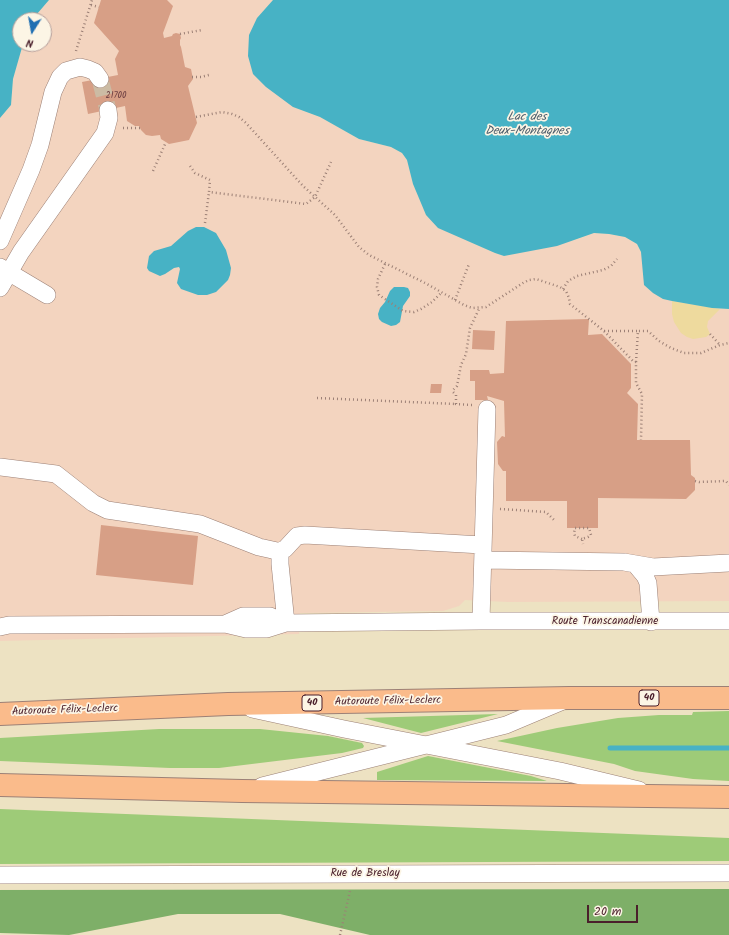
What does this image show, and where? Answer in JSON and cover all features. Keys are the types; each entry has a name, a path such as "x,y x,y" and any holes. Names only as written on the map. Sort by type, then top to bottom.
{"highway":[{"path":"569,698 729,683"},
{"name":"Autoroute Félix-Leclerc","path":"0,714 228,704 569,698 729,698"},
{"path":"0,785 242,791 729,797"},
{"path":"669,797 729,804"}],"street":[{"path":"0,241 32,170 40,145 53,92 60,77 66,71 80,67 95,72 100,79"},
{"path":"0,288 4,270 21,252 105,133 109,118 108,110"},
{"path":"4,270 47,296"},
{"path":"481,621 487,409"},
{"path":"0,467 56,474 93,503 107,510 200,524 259,547 280,552 285,549 297,536 305,535 483,552 624,562 653,567 729,564"},
{"path":"280,552 286,624"},
{"path":"635,564 645,576 648,583 651,622"},
{"name":"Route Transcanadienne","path":"3,625 226,624 246,629 268,628 286,624 481,621 729,621"},
{"path":"242,791 506,725 569,698"},
{"path":"228,704 344,729 560,771 669,797"},
{"name":"Rue de Breslay","path":"0,875 729,873"}],"path":[{"path":"76,56 77,46 92,0"},
{"path":"91,5 99,7"},
{"path":"180,34 202,30"},
{"path":"192,76 201,77 209,75"},
{"path":"196,117 222,112 232,114 246,123 303,186 335,215 359,247 369,255 385,264 427,284 455,300 472,308 479,309 486,308 493,304 529,280 536,279 548,282 566,291 570,304 604,331 636,362"},
{"path":"120,128 140,128"},
{"path":"153,171 166,142"},
{"path":"209,192 306,204 315,197 331,162"},
{"path":"190,166 196,173 210,180 205,223"},
{"path":"563,289 568,281 577,276 602,270 611,266 617,259"},
{"path":"385,264 378,279 377,287 379,295 403,310 414,312 432,302 442,292"},
{"path":"455,300 469,264"},
{"path":"456,395 453,390 457,386 461,365 466,354 470,328 479,309"},
{"path":"604,331 648,331 659,341 684,353 701,353 729,343"},
{"path":"638,331 636,383 642,394 641,440"},
{"path":"710,334 720,345"},
{"path":"317,398 456,404"},
{"path":"695,481 726,481 729,485"},
{"path":"508,509 546,512 554,520"},
{"path":"575,528 589,528 591,535 582,539 575,536 575,528"},
{"path":"582,539 583,544"},
{"path":"340,935 354,874"}],"shaded area":[{"path":"49,0 273,0 257,18 293,107 320,117 359,139 391,147 402,153 407,160 413,184 426,215 452,234 504,256 578,239 594,233 625,237 637,244 663,299 712,308 729,309 729,601 509,602 465,600 459,606 443,611 300,613 299,634 0,641 0,118 11,105 13,79 21,52 52,52 52,12 39,12"}],"green space":[{"path":"729,711 729,781 693,779 635,771 614,764 497,741 557,728 618,718 659,715 692,715 693,712"},
{"path":"498,714 421,733 363,718"},
{"path":"159,729 260,729 328,736 362,743 364,746 363,748 342,753 219,768 170,768 0,761 0,738"},
{"path":"428,756 531,776 547,781 377,780 377,772"},
{"path":"0,809 729,838 729,861 0,864"},
{"path":"729,889 729,935 370,935 280,914 178,914 69,935 0,933 0,890"}],"sand":[{"path":"672,301 720,309 708,321 707,327 710,334 706,337 693,339 681,333 674,322 672,314"}],"water":[{"path":"0,0 49,0 39,12 12,12 12,52 21,52 13,79 11,105 0,118"},
{"name":"Lac des Deux-Montagnes","path":"273,0 729,0 729,309 712,308 672,301 663,299 653,293 644,285 641,252 637,244 625,237 594,233 557,246 504,256 438,228 426,215 413,184 407,160 402,153 391,147 359,139 320,117 293,107 266,87 253,74 248,56 249,35 257,18"},
{"path":"196,227 204,227 216,233 226,250 231,268 228,280 216,292 207,295 198,295 181,289 177,283 180,269 179,267 174,268 160,276 149,271 147,268 149,256 154,251 171,246 188,231"},
{"path":"394,287 408,288 410,296 403,306 400,322 391,326 382,322 379,319 378,314 390,291"}],"building":[{"path":"101,0 167,0 173,6 163,33 164,38 172,36 176,33 180,34 180,45 185,67 191,69 193,79 188,86 197,123 189,140 169,144 161,139 160,135 146,135 139,126 135,126 127,121 125,106 88,114 82,82 118,75 115,59 119,51 94,23"},
{"path":"589,319 588,335 602,334 631,364 631,388 627,393 638,404 637,440 690,440 691,475 695,478 695,490 686,499 598,498 598,528 567,528 567,501 506,501 506,471 503,471 498,464 497,442 502,436 505,437 504,401 487,396 488,400 475,400 475,381 470,381 470,370 489,370 490,374 504,373 506,321"},
{"path":"473,330 495,331 494,350 472,349"},
{"path":"431,384 442,384 441,393 430,393"},
{"path":"101,525 198,536 193,585 96,575"}],"waterway":[{"path":"610,748 729,748"}],"tunnel":[{"path":"100,79 108,110"}]}
